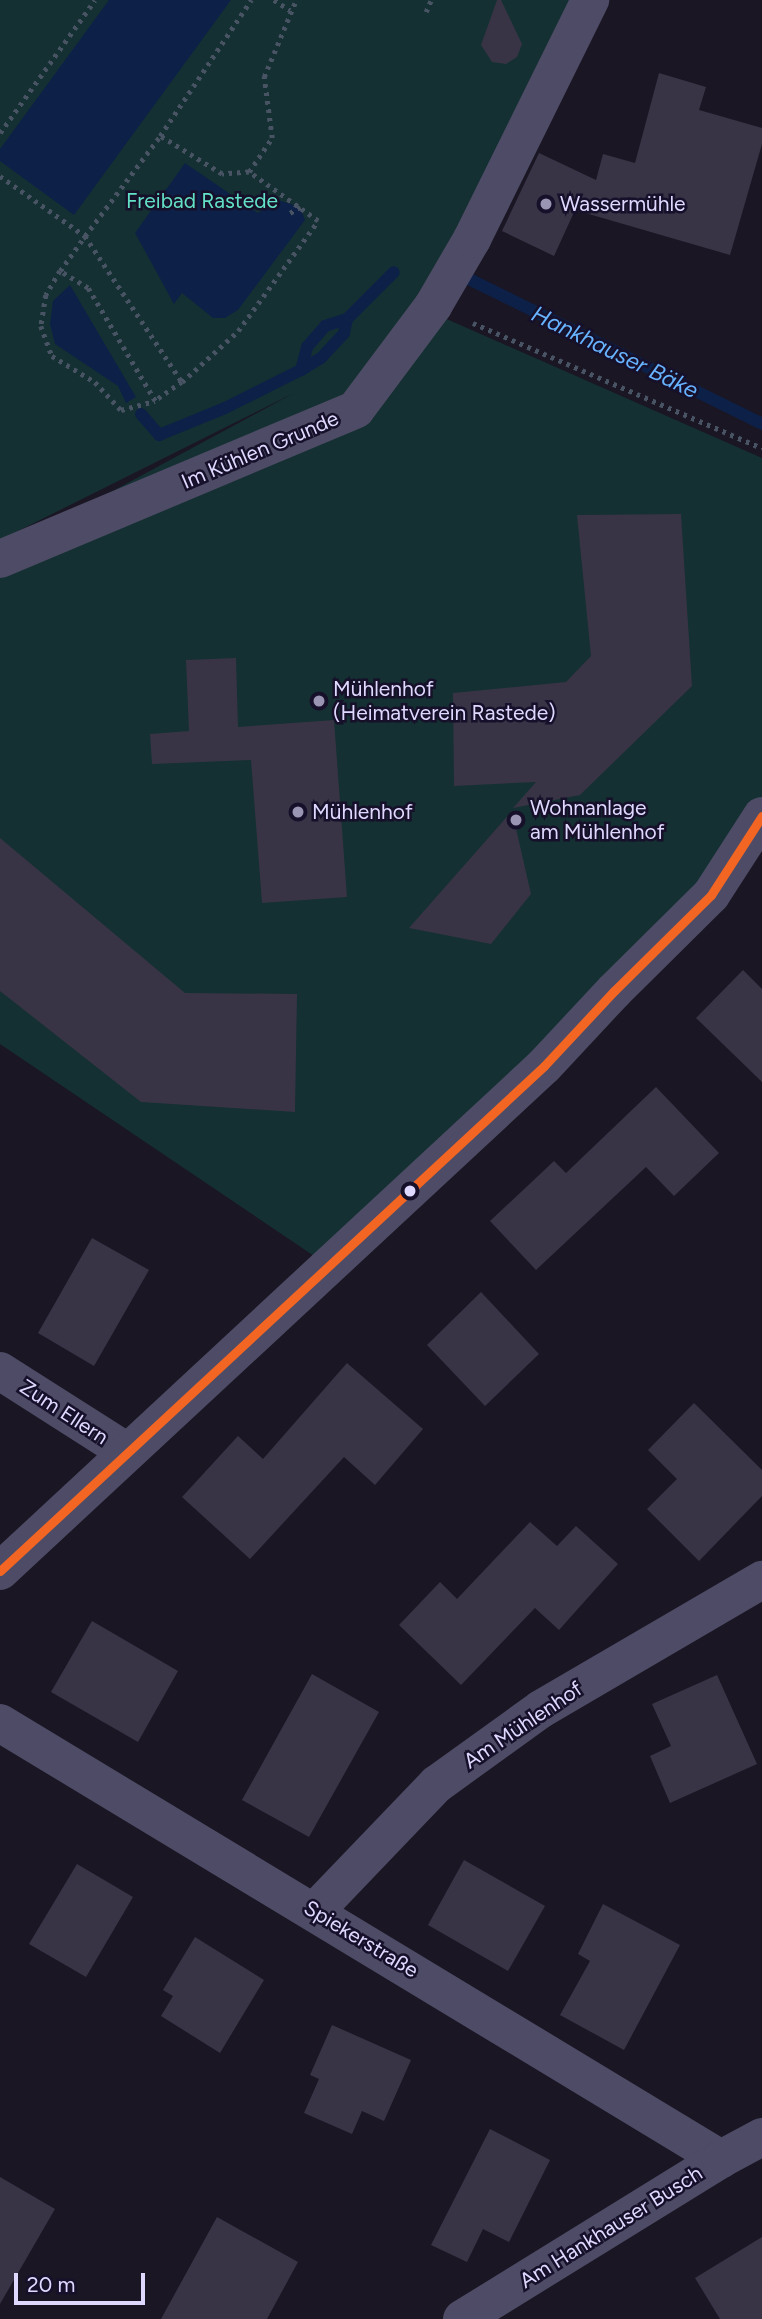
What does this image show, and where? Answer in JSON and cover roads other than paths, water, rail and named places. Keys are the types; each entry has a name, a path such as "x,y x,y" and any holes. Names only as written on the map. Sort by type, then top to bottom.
{"street":[{"name":"Im Kühlen Grunde","path":"0,559 356,409 433,306 472,239 590,0"},
{"path":"0,1571 544,1066 614,991 711,895 762,816"},
{"name":"Zum Ellern","path":"0,1371 128,1452"},
{"name":"Am Mühlenhof","path":"315,1911 437,1784 541,1709 762,1580"},
{"name":"Spiekerstraße","path":"0,1723 315,1911 720,2159"},
{"name":"Am Hankhauser Busch","path":"462,2319 720,2159 762,2137"}],"water":[{"path":"109,0 231,0 74,215 0,161 0,149"},
{"path":"185,163 258,213 278,200 300,207 305,220 238,310 225,318 213,318 182,293 174,304 135,233"},
{"path":"70,285 136,397 126,403 118,386 55,344 50,324 53,301"}],"waterway":[{"path":"141,414 159,435 225,408 301,370 321,358 344,333 347,319 394,272"},
{"name":"Hankhauser Bäke","path":"469,279 762,424"},
{"path":"301,370 307,347 325,326 347,319"}],"place":[{"name":"Wassermühle","path":"546,204"},
{"name":"Mühlenhof (Heimatverein Rastede)","path":"319,701"},
{"name":"Mühlenhof","path":"298,812"},
{"name":"Wohnanlage am Mühlenhof","path":"516,820"}],"park label":[{"name":"Freibad Rastede","path":"202,201"}]}
